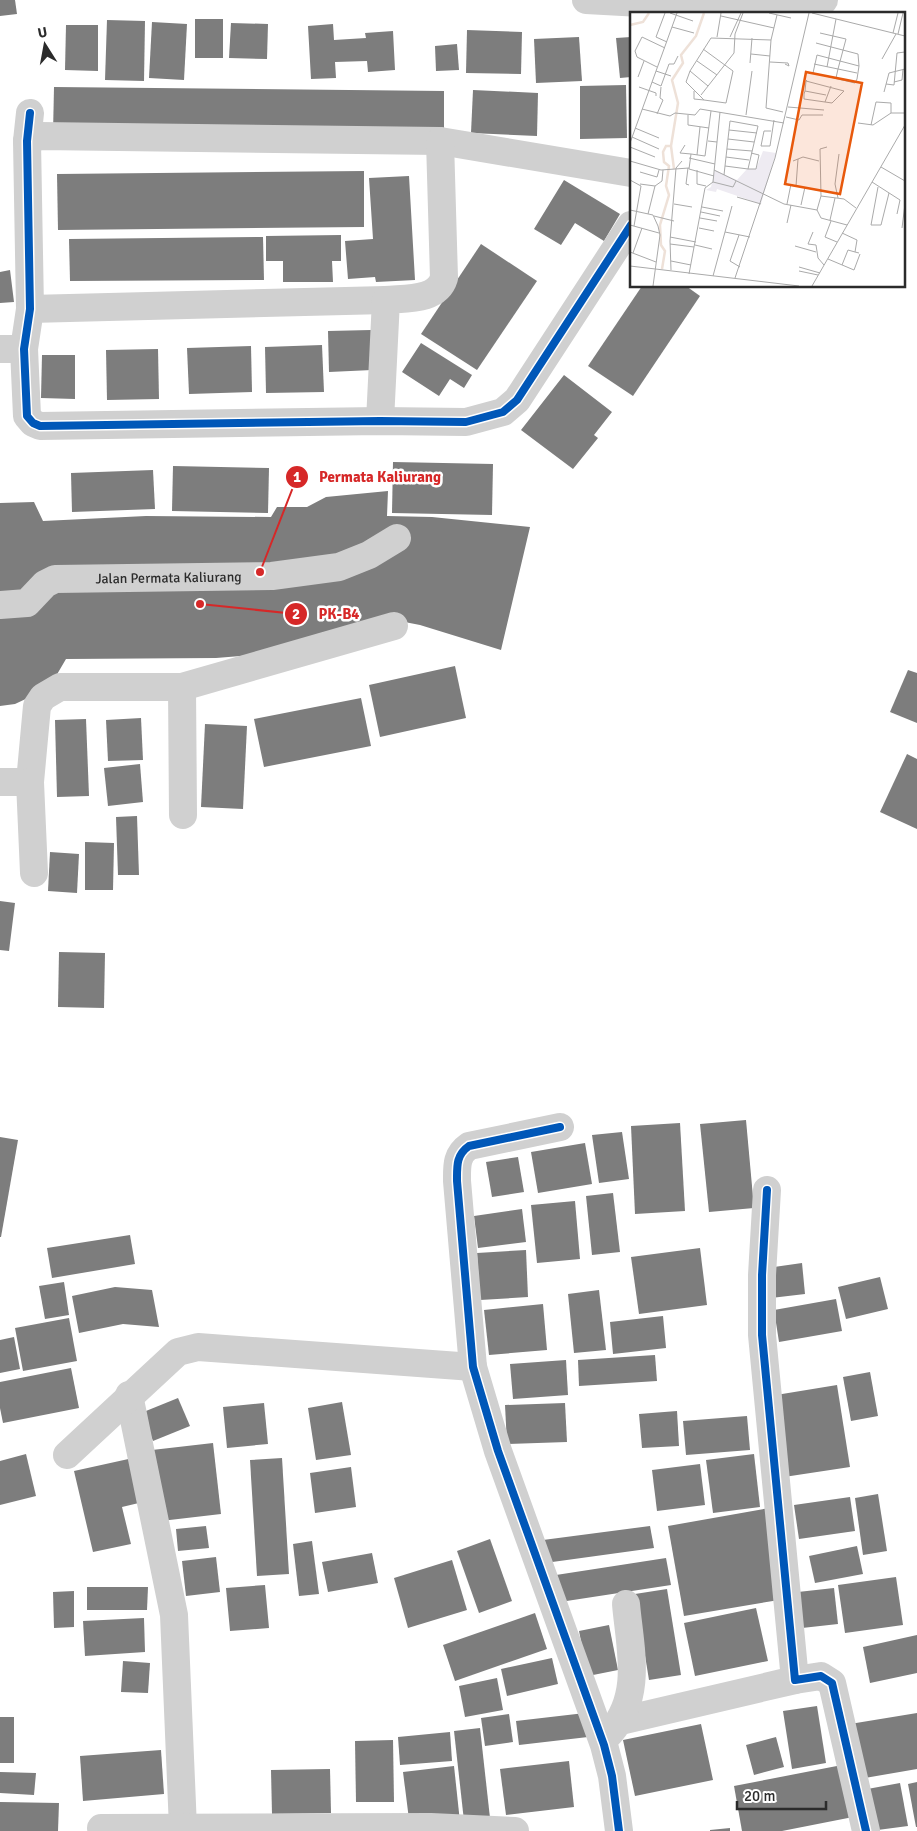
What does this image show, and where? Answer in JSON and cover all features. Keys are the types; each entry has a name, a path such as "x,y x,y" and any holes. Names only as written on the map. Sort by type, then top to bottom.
{"street":[{"path":"586,0 807,12 816,10 824,0"},
{"path":"30,113 27,141 30,309 12,349 28,416 33,424 40,426 380,421 466,422 503,412 517,400 630,227"},
{"path":"27,141 40,136 440,141 630,173"},
{"path":"30,309 386,300 429,294 441,286 444,278 440,141"},
{"path":"380,421 386,300"},
{"name":"Jalan Permata Kaliurang","path":"0,604 27,602 45,584 55,579 272,576 339,567 369,555 397,538"},
{"path":"34,873 30,782 37,706 52,690 60,687 182,688 394,626"},
{"path":"182,688 183,815"},
{"path":"0,782 30,782"},
{"path":"560,1127 478,1143 464,1149 456,1164 457,1181 474,1367 498,1451 611,1731 612,1776 619,1831"},
{"path":"767,1190 762,1275 762,1335 795,1680"},
{"path":"67,1455 129,1395 178,1352 198,1347 474,1367"},
{"path":"129,1395 174,1615 183,1828"},
{"path":"611,1731 633,1680 626,1604"},
{"path":"611,1731 795,1680 821,1676 832,1683 866,1831"},
{"path":"101,1825 339,1830 431,1827 515,1831"}],"building":[{"path":"0,0 15,0 17,14 0,16"},
{"path":"195,19 223,19 223,58 195,58"},
{"path":"107,20 145,21 144,81 105,80"},
{"path":"152,22 187,24 184,80 149,78"},
{"path":"231,23 268,24 267,59 229,58"},
{"path":"333,24 334,40 366,38 365,33 393,31 395,70 368,72 367,61 335,62 336,78 311,79 308,26"},
{"path":"66,25 98,25 98,71 65,70"},
{"path":"467,30 522,32 521,74 466,73"},
{"path":"579,37 582,81 536,83 534,39"},
{"path":"630,37 630,77 620,78 616,38"},
{"path":"457,44 459,70 436,71 435,46"},
{"path":"626,85 627,138 580,139 580,86"},
{"path":"54,87 444,91 444,139 53,134"},
{"path":"473,90 538,93 537,136 471,133"},
{"path":"364,171 364,227 58,230 57,174"},
{"path":"409,176 415,280 376,282 375,277 348,279 345,241 373,239 369,178"},
{"path":"564,180 620,214 604,241 575,223 561,245 534,229"},
{"path":"341,235 341,261 332,261 333,282 283,282 283,261 266,261 266,236"},
{"path":"263,237 264,280 70,281 69,239"},
{"path":"481,244 537,281 477,370 421,334"},
{"path":"10,270 14,302 0,303 0,272"},
{"path":"641,288 689,288 700,296 633,396 588,366"},
{"path":"371,330 372,370 329,372 328,331"},
{"path":"421,343 472,375 464,388 450,379 439,396 402,372"},
{"path":"322,345 324,392 266,393 265,347"},
{"path":"251,346 252,392 189,394 187,348"},
{"path":"158,349 159,399 107,400 106,350"},
{"path":"42,355 75,355 75,399 41,398"},
{"path":"564,375 612,412 594,435 598,438 573,469 521,430"},
{"path":"393,462 493,464 492,515 392,513"},
{"path":"173,466 269,468 268,513 172,511"},
{"path":"153,470 155,509 72,512 71,473"},
{"path":"388,491 387,516 432,517 530,527 501,650 420,625 379,617 276,653 216,658 66,659 49,688 15,704 0,706 0,503 34,502 43,521 146,516 271,517 277,507 307,507 326,497"},
{"path":"455,666 466,718 380,737 369,685"},
{"path":"908,670 917,673 917,723 890,712"},
{"path":"361,698 371,746 264,767 254,719"},
{"path":"141,718 143,760 108,761 106,720"},
{"path":"86,719 89,796 57,797 55,720"},
{"path":"205,724 247,726 243,809 201,807"},
{"path":"907,754 917,759 917,829 880,812"},
{"path":"140,764 143,802 108,806 104,768"},
{"path":"137,816 139,875 118,875 116,817"},
{"path":"85,842 114,843 113,890 85,890"},
{"path":"50,852 79,854 77,893 48,891"},
{"path":"0,901 15,903 9,951 0,950"},
{"path":"59,952 105,953 104,1008 58,1007"},
{"path":"746,1120 754,1208 709,1212 700,1124"},
{"path":"680,1123 685,1211 635,1214 631,1126"},
{"path":"622,1132 629,1179 599,1183 592,1135"},
{"path":"0,1137 18,1140 1,1237 0,1237"},
{"path":"585,1143 592,1184 538,1193 531,1152"},
{"path":"518,1157 524,1192 492,1197 486,1162"},
{"path":"613,1193 620,1252 592,1255 586,1196"},
{"path":"575,1201 580,1259 537,1263 531,1205"},
{"path":"522,1209 526,1242 478,1248 474,1216"},
{"path":"130,1235 135,1264 52,1278 47,1248"},
{"path":"700,1248 707,1305 639,1314 631,1257"},
{"path":"526,1250 528,1297 480,1300 477,1253"},
{"path":"802,1263 805,1294 771,1298 767,1268"},
{"path":"880,1277 888,1309 846,1319 838,1287"},
{"path":"64,1282 69,1315 45,1319 39,1286"},
{"path":"115,1287 152,1290 159,1327 123,1324 79,1333 72,1296"},
{"path":"599,1290 606,1350 574,1353 568,1294"},
{"path":"836,1299 842,1331 779,1342 774,1310"},
{"path":"543,1304 547,1350 489,1355 484,1310"},
{"path":"663,1316 666,1348 613,1354 610,1322"},
{"path":"69,1318 77,1361 23,1371 15,1328"},
{"path":"14,1337 20,1369 0,1373 0,1340"},
{"path":"655,1355 657,1381 579,1386 578,1360"},
{"path":"566,1360 568,1395 513,1399 510,1364"},
{"path":"71,1368 79,1408 3,1423 0,1408 0,1382"},
{"path":"870,1372 878,1416 851,1421 843,1377"},
{"path":"837,1385 850,1467 784,1477 770,1396"},
{"path":"178,1398 190,1426 153,1441 141,1413"},
{"path":"342,1402 351,1455 316,1460 308,1408"},
{"path":"264,1403 268,1444 227,1448 223,1407"},
{"path":"565,1403 567,1442 507,1444 505,1405"},
{"path":"677,1411 679,1446 642,1448 639,1414"},
{"path":"747,1416 750,1450 686,1455 683,1421"},
{"path":"213,1443 221,1514 161,1521 152,1450"},
{"path":"26,1454 36,1496 0,1505 0,1461"},
{"path":"754,1454 760,1507 713,1513 706,1460"},
{"path":"133,1458 143,1502 122,1507 131,1544 93,1552 74,1471"},
{"path":"282,1458 289,1574 257,1576 250,1460"},
{"path":"700,1464 705,1505 657,1511 652,1470"},
{"path":"351,1467 356,1507 315,1513 310,1473"},
{"path":"878,1494 887,1551 863,1555 855,1498"},
{"path":"850,1497 855,1531 799,1539 794,1505"},
{"path":"769,1508 785,1599 684,1616 668,1526"},
{"path":"206,1526 209,1548 178,1551 176,1529"},
{"path":"650,1526 654,1548 545,1563 543,1540"},
{"path":"490,1539 512,1601 479,1613 457,1551"},
{"path":"312,1541 319,1594 299,1596 293,1544"},
{"path":"857,1546 863,1574 815,1583 809,1556"},
{"path":"372,1553 378,1583 328,1592 322,1562"},
{"path":"216,1557 220,1592 186,1596 182,1561"},
{"path":"666,1558 671,1585 560,1602 556,1575"},
{"path":"452,1560 467,1610 408,1628 394,1578"},
{"path":"896,1577 903,1625 845,1633 838,1585"},
{"path":"265,1585 269,1628 230,1631 226,1588"},
{"path":"87,1587 148,1587 147,1610 87,1610"},
{"path":"834,1588 838,1624 793,1629 789,1593"},
{"path":"667,1589 681,1675 649,1680 635,1594"},
{"path":"74,1591 74,1627 54,1628 53,1592"},
{"path":"756,1608 768,1661 695,1676 684,1623"},
{"path":"535,1613 547,1649 455,1681 443,1645"},
{"path":"144,1618 145,1652 85,1656 83,1621"},
{"path":"609,1625 618,1670 588,1676 579,1631"},
{"path":"917,1635 917,1673 870,1683 863,1647"},
{"path":"552,1658 558,1684 507,1696 501,1669"},
{"path":"123,1661 150,1663 148,1693 121,1692"},
{"path":"497,1678 503,1710 465,1717 459,1686"},
{"path":"817,1706 826,1763 792,1769 783,1711"},
{"path":"585,1713 588,1737 519,1745 516,1721"},
{"path":"917,1713 917,1769 859,1779 850,1724"},
{"path":"509,1714 513,1742 485,1746 481,1718"},
{"path":"0,1717 14,1717 14,1763 0,1763"},
{"path":"701,1724 713,1780 635,1796 623,1740"},
{"path":"480,1728 490,1818 464,1821 454,1731"},
{"path":"450,1732 452,1761 400,1765 398,1737"},
{"path":"776,1737 784,1767 754,1775 746,1745"},
{"path":"393,1740 394,1802 356,1802 355,1741"},
{"path":"161,1750 164,1794 83,1801 80,1756"},
{"path":"569,1761 574,1807 506,1815 500,1769"},
{"path":"842,1765 853,1817 782,1831 742,1831 734,1786"},
{"path":"454,1766 460,1822 410,1827 403,1772"},
{"path":"330,1769 331,1813 272,1814 271,1770"},
{"path":"0,1772 36,1773 34,1795 0,1793"},
{"path":"917,1782 917,1827 916,1827 908,1784"},
{"path":"900,1783 908,1826 870,1831 862,1790"},
{"path":"0,1802 59,1803 58,1831 0,1831"},
{"path":"730,1828 730,1831 710,1831 710,1830"}],"cycle path":[{"path":"30,113 27,141 30,309 24,349 27,416 33,423 40,426 380,421 466,422 503,412 517,400 630,227"},
{"path":"560,1127 469,1146 459,1157 457,1181 473,1367 498,1451 604,1745 612,1776 619,1831"},
{"path":"767,1190 762,1275 762,1335 795,1680 821,1676 832,1683 866,1831"}],"place":[{"name":"Permata Kaliurang","path":"260,572"},
{"name":"PK-B4","path":"200,604"}]}
